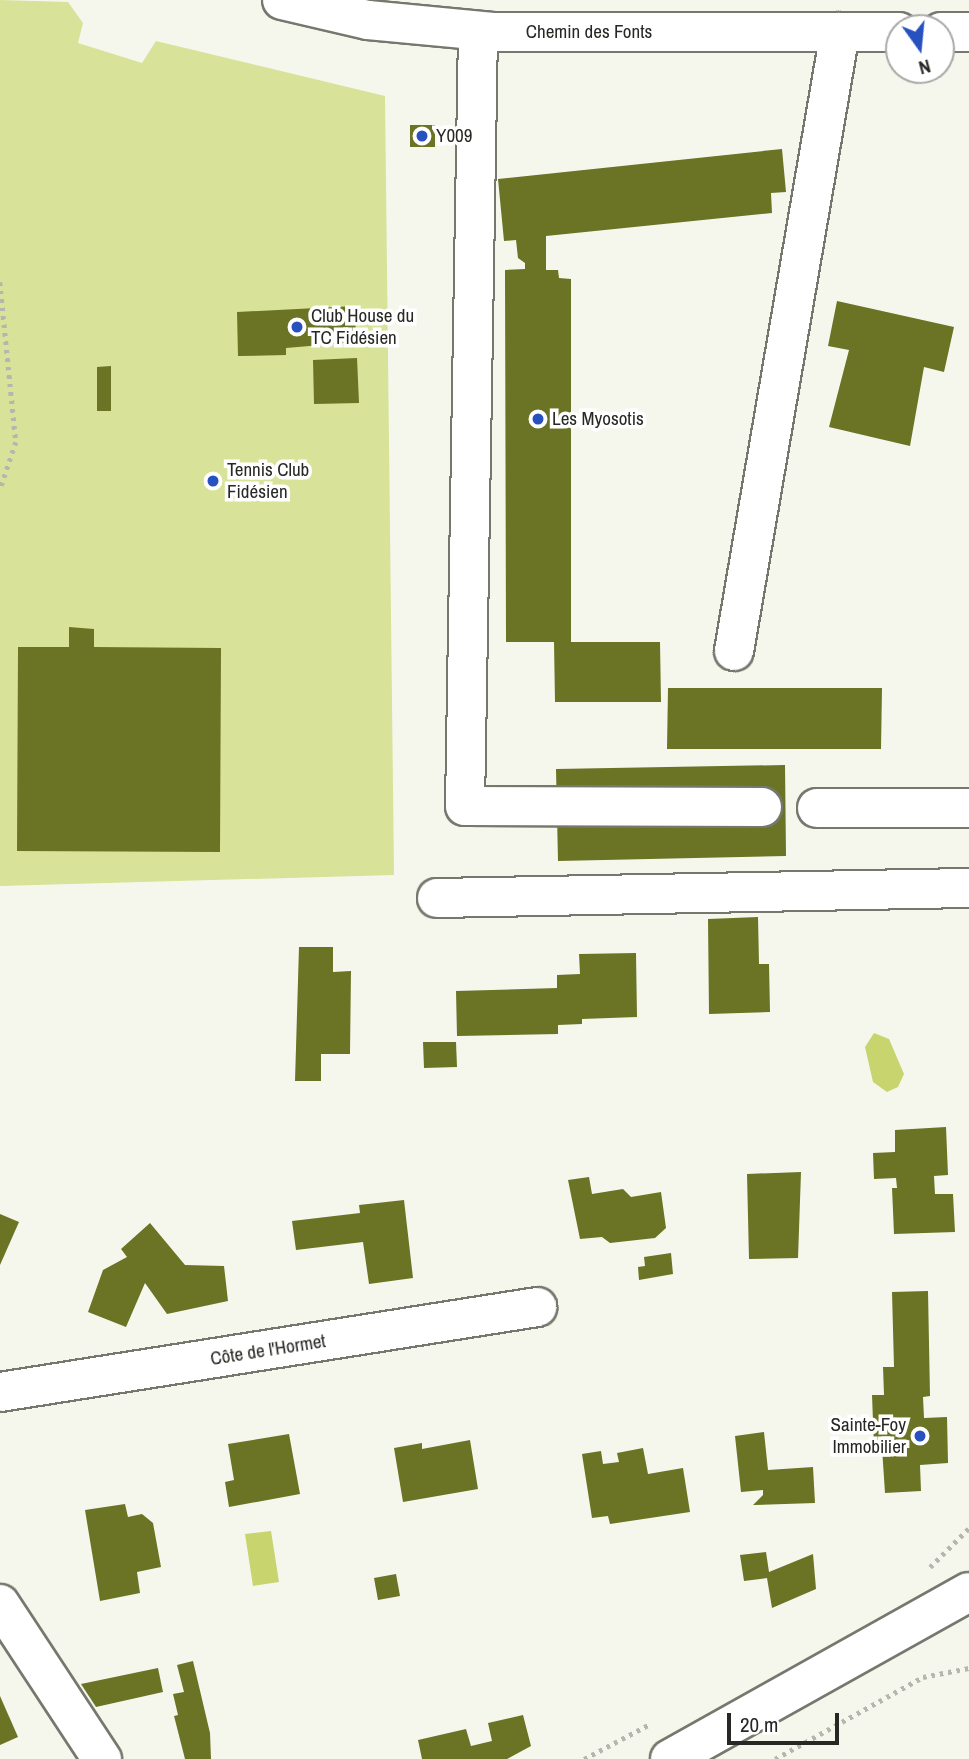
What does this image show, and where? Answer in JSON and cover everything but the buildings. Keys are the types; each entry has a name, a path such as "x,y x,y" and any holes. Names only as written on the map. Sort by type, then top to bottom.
{"street":[{"name":"Chemin des Fonts","path":"282,0 368,10 478,31 885,32"},
{"path":"478,31 465,806 762,807"},
{"path":"734,651 840,32"},
{"path":"817,808 969,808"},
{"path":"437,898 969,888"},
{"name":"Côte de l'Hormet","path":"0,1392 537,1307"},
{"path":"670,1759 969,1592"},
{"path":"1,1607 102,1759"}],"path":[{"path":"0,282 16,442 0,490"},
{"path":"775,1759 923,1676 969,1668"}],"shaded area":[{"name":"Tennis Club Fidésien","path":"0,0 68,2 83,23 78,43 142,63 156,41 385,96 394,875 0,886"},
{"path":"874,1033 889,1039 904,1074 898,1087 887,1092 873,1082 865,1047"},
{"path":"271,1531 279,1582 253,1586 245,1534"}],"place":[{"name":"Y009","path":"422,136"},
{"name":"Club House du TC Fidésien","path":"297,327"},
{"name":"Les Myosotis","path":"538,419"},
{"name":"Tennis Club Fidésien","path":"213,481"},
{"name":"Sainte-Foy Immobilier","path":"920,1436"}]}
